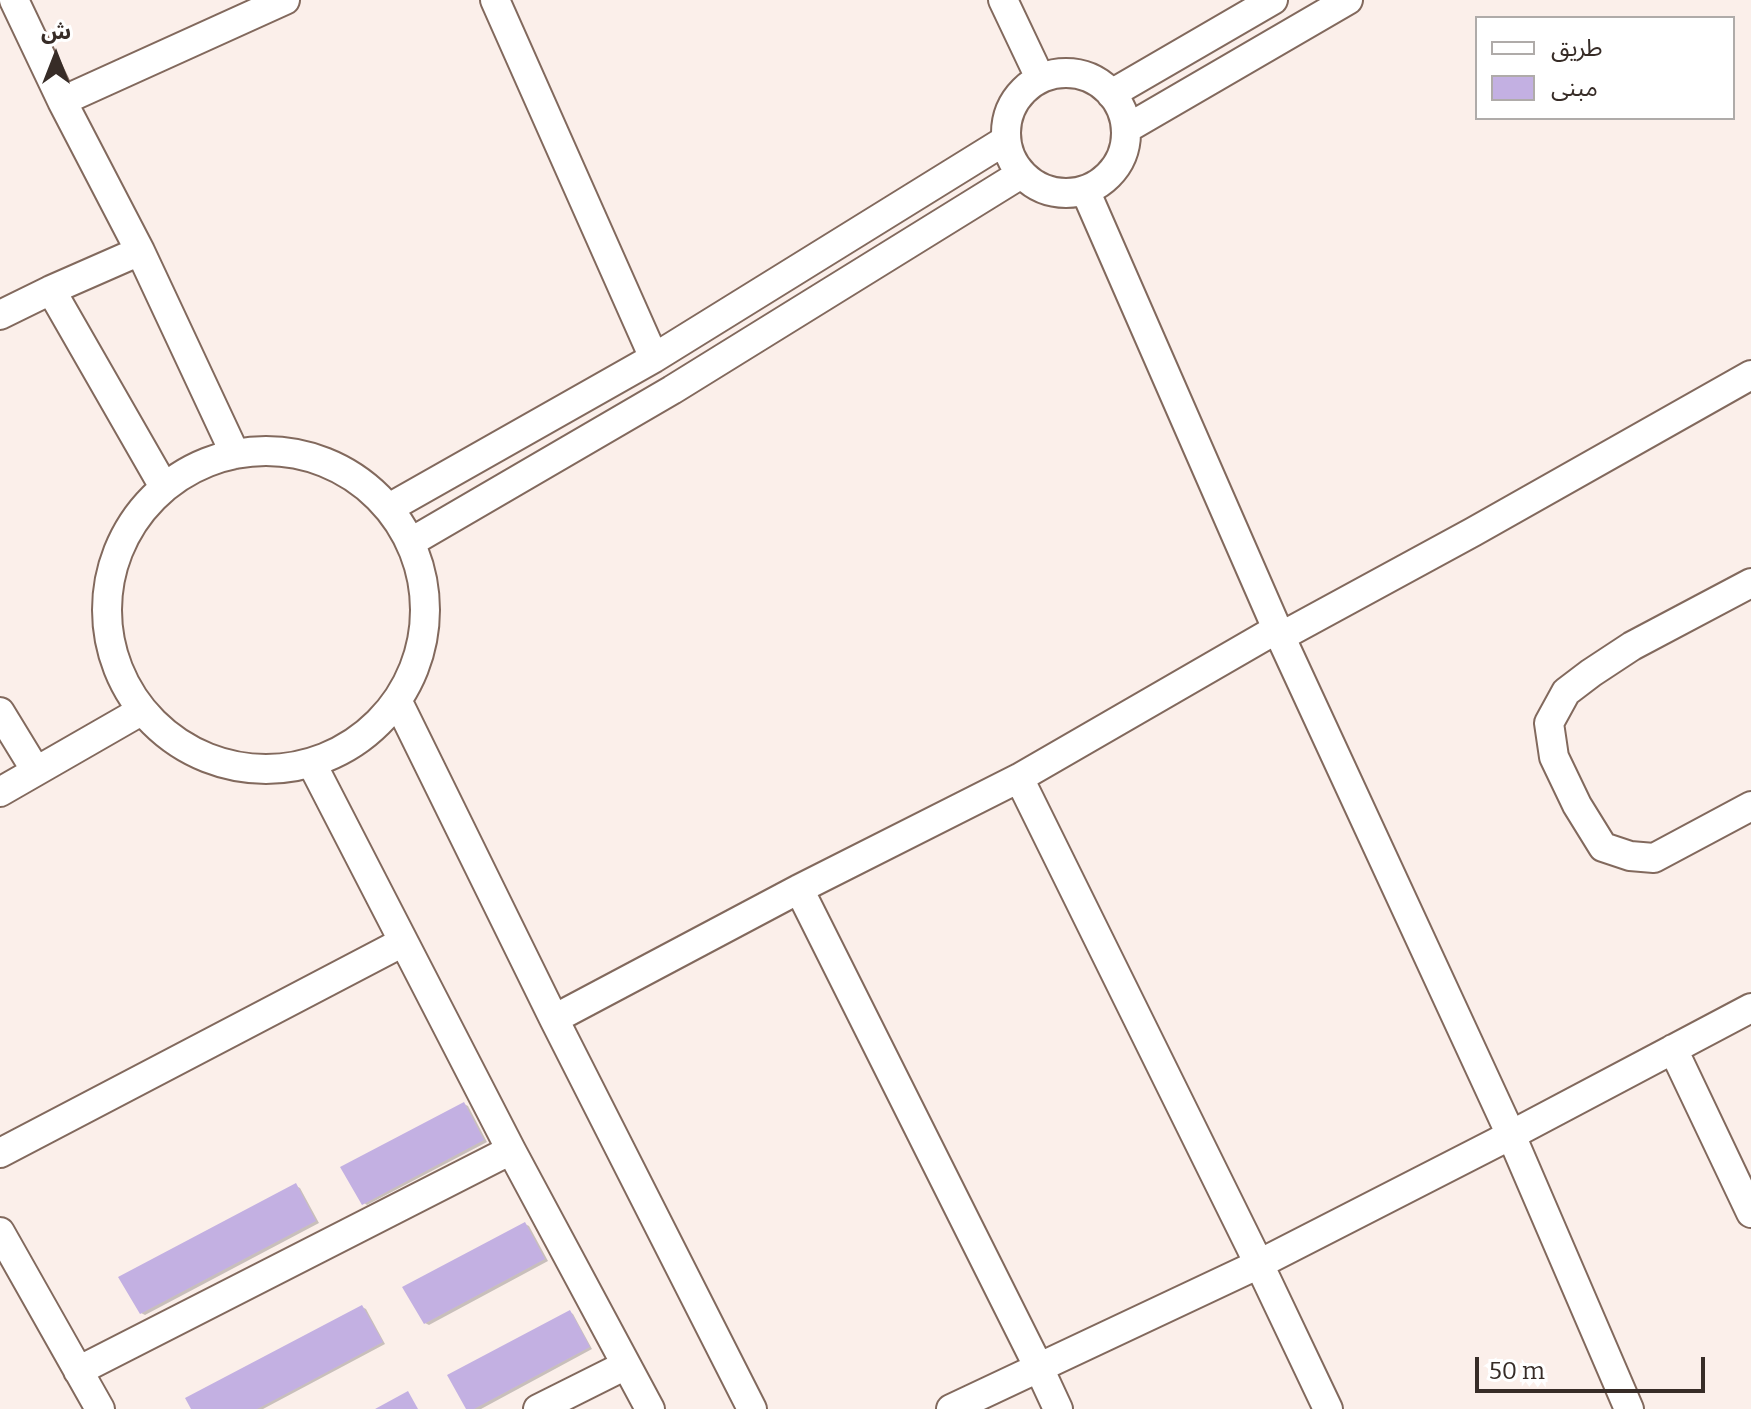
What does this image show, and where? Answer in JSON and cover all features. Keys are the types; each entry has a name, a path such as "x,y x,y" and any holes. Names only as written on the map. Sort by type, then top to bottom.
{"street":[{"path":"14,0 62,101 140,251 235,454"},
{"path":"62,101 285,0"},
{"path":"495,0 654,358"},
{"path":"1003,0 1040,78"},
{"path":"1111,94 1273,0"},
{"path":"1126,129 1348,0"},
{"path":"1058,73 1078,74 1096,81 1111,94 1122,110 1126,129 1124,149 1116,166 1102,181 1085,190 1058,192 1044,189 1021,174 1006,140 1006,121 1024,89 1040,78 1058,73"},
{"path":"389,508 654,358 1006,140"},
{"path":"411,542 672,390 1021,174"},
{"path":"1085,190 1278,633 1511,1135 1629,1409"},
{"path":"0,315 140,251"},
{"path":"51,290 164,487"},
{"path":"554,1019 799,889 1019,778 1278,633 1473,532 1751,375"},
{"path":"256,451 278,451 320,460 358,479 374,492 389,508 411,542 421,568 426,596 426,624 412,677 398,702 361,740 312,764 265,770 218,763 176,743 141,711 116,668 106,619 111,570 131,525 164,487 197,466 256,451"},
{"path":"1751,583 1632,646 1591,673 1566,692 1549,723 1554,757 1577,805 1603,847 1630,856 1654,858 1751,806"},
{"path":"398,702 554,1019 752,1409"},
{"path":"0,792 141,711"},
{"path":"0,712 36,771"},
{"path":"312,764 511,1150 650,1409"},
{"path":"1019,778 1328,1409"},
{"path":"799,889 1058,1409"},
{"path":"0,1153 403,942"},
{"path":"951,1409 1259,1264 1751,1008"},
{"path":"1673,1049 1750,1207"},
{"path":"78,1371 511,1150"},
{"path":"0,1232 100,1409"},
{"path":"538,1409 626,1365"}],"building":[{"path":"464,1102 484,1140 362,1205 340,1167"},
{"path":"296,1183 316,1221 140,1314 118,1277"},
{"path":"525,1222 545,1259 424,1324 402,1287"},
{"path":"362,1305 383,1342 257,1409 191,1409 185,1398"},
{"path":"570,1310 590,1347 474,1409 466,1409 447,1375"},
{"path":"408,1391 418,1409 375,1409"}]}
